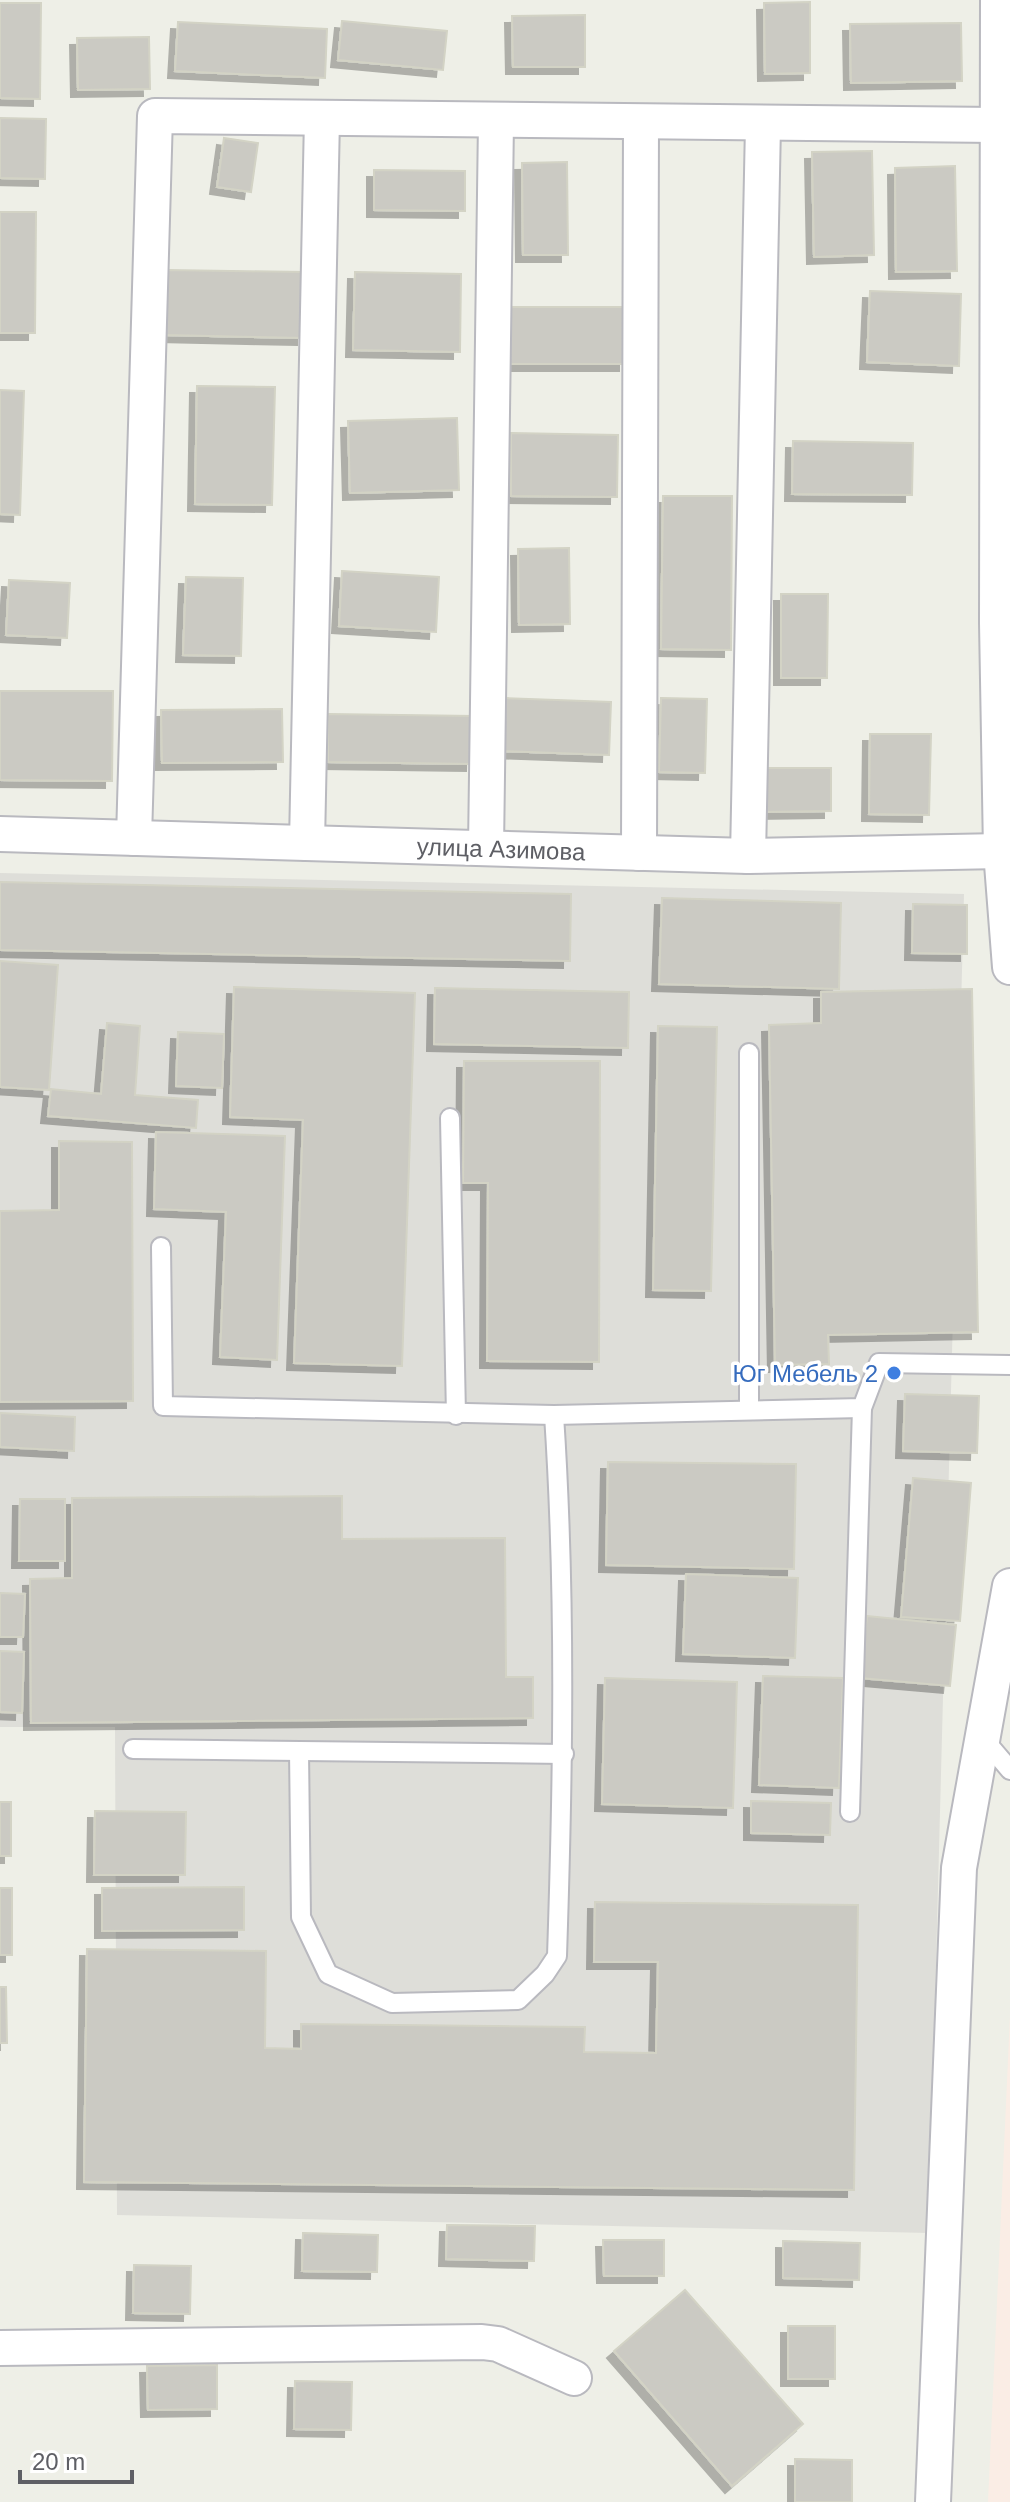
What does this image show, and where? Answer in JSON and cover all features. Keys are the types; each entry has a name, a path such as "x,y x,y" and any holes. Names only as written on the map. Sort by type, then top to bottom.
{"street":[{"path":"998,0 1003,125 1001,851 1010,967"},
{"path":"134,838 155,116 763,125 1003,125"},
{"path":"307,843 322,118"},
{"path":"486,848 496,121"},
{"path":"639,853 641,123"},
{"path":"748,856 763,125"},
{"name":"улица Азимова","path":"0,834 748,856 1001,851"},
{"path":"933,2502 959,1868 1010,1586"},
{"path":"0,2348 482,2342 498,2344 574,2378"}],"lane":[{"path":"749,1053 749,1408"},
{"path":"450,1118 456,1415"},
{"path":"161,1247 163,1406 456,1415 862,1408"},
{"path":"850,1812 862,1408 879,1363 1010,1365"},
{"path":"299,1751 301,1917 328,1974 392,2003 518,2000 545,1974 557,1956 564,1754 563,1595 554,1415"},
{"path":"982,1737 1010,1770"},
{"path":"133,1749 564,1754"}],"shaded area":[{"path":"0,873 964,894 929,2233 117,2215 115,1727 0,1727"},
{"path":"1010,2015 1010,2502 988,2502"}],"building":[{"path":"810,2 810,73 765,74 764,3"},
{"path":"0,3 41,3 40,99 0,98"},
{"path":"585,15 585,67 513,67 512,16"},
{"path":"342,21 447,31 443,70 338,60"},
{"path":"178,22 327,29 325,78 175,71"},
{"path":"961,23 962,81 851,83 850,24"},
{"path":"149,37 150,89 78,90 77,38"},
{"path":"0,118 46,119 45,179 0,178"},
{"path":"224,138 258,143 251,192 217,187"},
{"path":"872,151 874,255 814,257 812,152"},
{"path":"567,162 568,255 523,255 522,163"},
{"path":"955,166 957,271 896,272 895,168"},
{"path":"374,170 465,171 465,211 374,210"},
{"path":"0,212 36,212 35,333 0,333"},
{"path":"167,270 305,272 304,338 166,335"},
{"path":"355,272 461,274 460,352 353,350"},
{"path":"870,291 961,294 959,366 867,362"},
{"path":"509,307 626,307 626,364 509,364"},
{"path":"197,386 275,387 272,505 195,504"},
{"path":"0,390 24,391 20,515 0,514"},
{"path":"457,418 459,490 350,493 348,421"},
{"path":"511,433 618,435 617,497 511,496"},
{"path":"793,441 913,443 912,495 792,494"},
{"path":"663,496 732,496 731,650 661,649"},
{"path":"569,548 570,624 519,625 518,549"},
{"path":"342,571 439,577 436,632 339,626"},
{"path":"186,577 243,578 241,656 183,655"},
{"path":"9,580 70,583 67,638 6,635"},
{"path":"781,594 828,594 827,678 781,678"},
{"path":"0,691 113,691 112,781 0,780"},
{"path":"504,698 611,702 609,755 501,751"},
{"path":"661,698 707,699 705,773 659,772"},
{"path":"282,709 283,762 162,763 161,710"},
{"path":"328,714 474,716 473,764 328,762"},
{"path":"870,734 931,734 929,815 869,814"},
{"path":"753,768 831,768 831,811 753,812"},
{"path":"0,882 571,894 570,961 0,950"},
{"path":"662,898 841,903 839,989 659,984"},
{"path":"913,904 967,905 967,954 912,953"},
{"path":"0,961 58,965 49,1090 0,1087"},
{"path":"234,987 415,993 402,1366 294,1363 303,1120 230,1117"},
{"path":"435,988 629,992 628,1048 434,1044"},
{"path":"972,989 978,1332 828,1335 829,1364 775,1365 769,1025 821,1023 821,992"},
{"path":"107,1023 140,1026 135,1095 198,1100 196,1128 48,1116 51,1089 101,1094"},
{"path":"658,1026 717,1027 711,1291 653,1290"},
{"path":"178,1032 224,1034 222,1088 176,1086"},
{"path":"464,1061 600,1061 599,1362 487,1361 488,1183 463,1183"},
{"path":"156,1132 285,1136 277,1360 220,1357 226,1212 154,1209"},
{"path":"59,1141 132,1142 133,1401 0,1402 0,1211 59,1210"},
{"path":"905,1394 979,1396 977,1453 903,1451"},
{"path":"0,1413 75,1417 74,1451 0,1447"},
{"path":"608,1462 796,1464 794,1569 606,1565"},
{"path":"913,1478 971,1483 960,1621 901,1617"},
{"path":"342,1496 342,1539 505,1538 506,1677 533,1677 533,1718 31,1723 30,1579 72,1578 72,1498"},
{"path":"20,1499 65,1499 65,1561 19,1561"},
{"path":"686,1574 798,1578 795,1658 683,1654"},
{"path":"0,1593 25,1594 23,1637 0,1637"},
{"path":"867,1616 956,1625 950,1686 860,1678"},
{"path":"0,1651 24,1652 22,1713 0,1712"},
{"path":"763,1676 843,1678 839,1788 759,1785"},
{"path":"605,1678 737,1682 733,1808 602,1804"},
{"path":"751,1801 831,1803 830,1835 751,1833"},
{"path":"0,1802 11,1802 11,1856 0,1856"},
{"path":"95,1811 186,1812 185,1875 94,1875"},
{"path":"244,1887 244,1930 102,1931 102,1888"},
{"path":"0,1888 12,1888 12,1955 0,1955"},
{"path":"595,1902 858,1905 854,2190 84,2182 87,1949 266,1951 265,2048 301,2049 301,2024 585,2027 584,2052 656,2053 658,1962 594,1962"},
{"path":"0,1987 6,1987 7,2043 0,2043"},
{"path":"447,2225 535,2226 534,2261 446,2259"},
{"path":"303,2233 378,2235 377,2272 302,2271"},
{"path":"603,2240 664,2240 664,2276 604,2276"},
{"path":"783,2241 860,2243 859,2280 783,2278"},
{"path":"134,2265 191,2266 190,2314 133,2313"},
{"path":"685,2290 803,2424 732,2486 614,2351"},
{"path":"788,2326 835,2326 835,2379 788,2379"},
{"path":"217,2365 217,2409 148,2410 147,2366"},
{"path":"295,2381 352,2382 351,2430 294,2429"},
{"path":"795,2459 852,2460 852,2502 795,2502"}],"place":[{"name":"Юг Мебель 2","path":"894,1373"}]}
